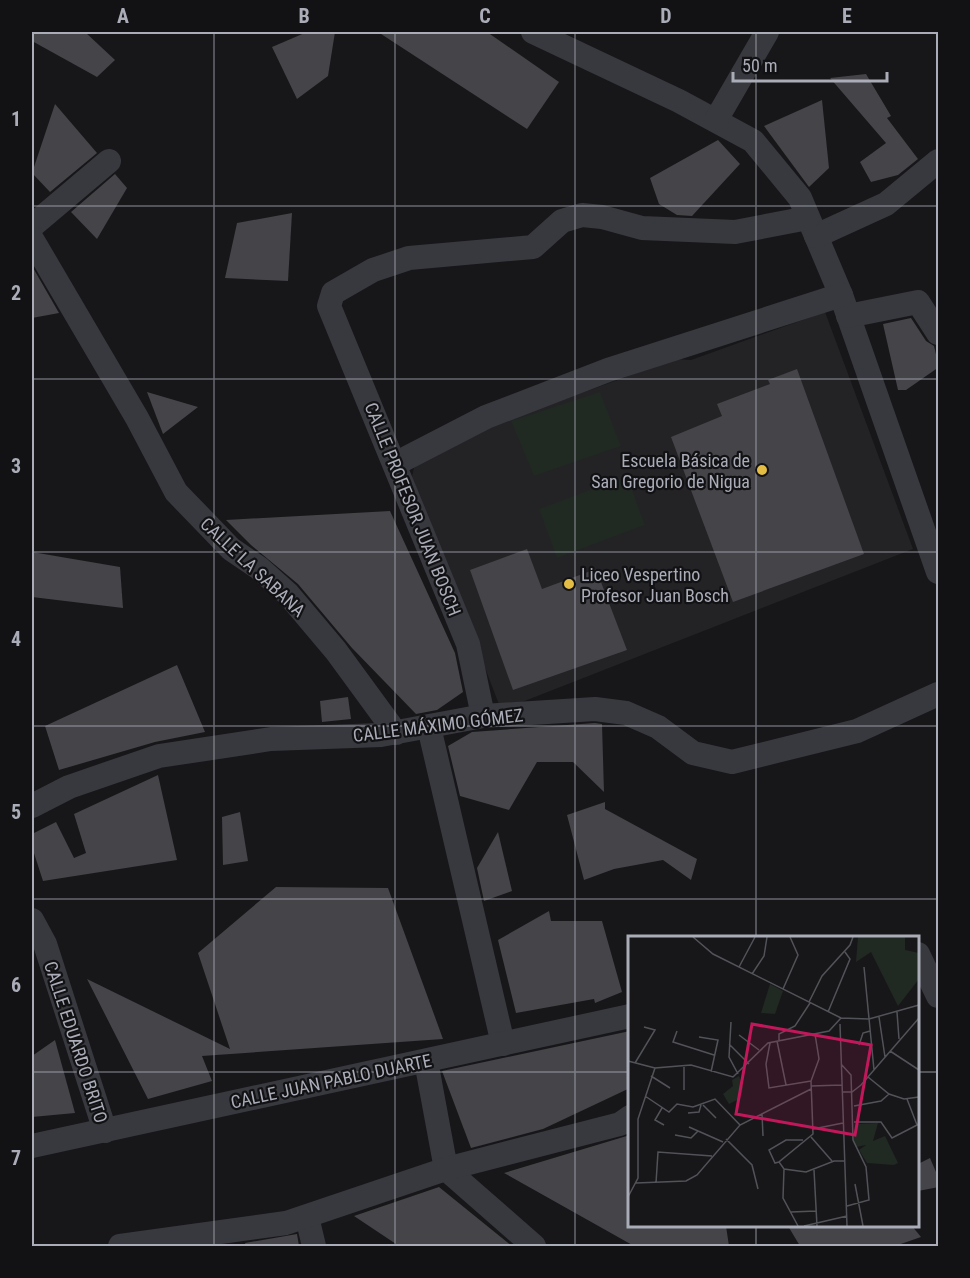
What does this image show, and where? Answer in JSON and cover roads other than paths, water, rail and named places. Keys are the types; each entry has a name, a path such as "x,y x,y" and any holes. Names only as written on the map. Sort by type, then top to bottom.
{"street":[{"path":"716,120 767,32"},
{"path":"544,34 716,120 753,141 800,198 845,306 939,572"},
{"path":"32,226 109,161"},
{"path":"812,227 886,204 939,161"},
{"name":"CALLE PROFESOR JUAN BOSCH","path":"483,716 468,644 329,306 333,293 373,270 409,258 533,247 562,220 582,215 602,217 642,228 735,232 812,227"},
{"name":"CALLE LA SABANA","path":"32,238 39,267 137,418 176,492 231,549 259,568 288,594 336,651 396,733"},
{"path":"395,464 486,417 608,370 845,306 918,302 939,333"},
{"name":"CALLE MÁXIMO GÓMEZ","path":"32,806 69,787 159,756 271,739 396,733 483,716 596,709 626,713 658,727 693,753 732,762 857,731 939,694"},
{"path":"429,727 502,1044"},
{"name":"CALLE EDUARDO BRITO","path":"32,920 45,944 105,1131"},
{"path":"919,954 939,950"},
{"path":"919,956 939,996"},
{"name":"CALLE JUAN PABLO DUARTE","path":"32,1146 628,1016"},
{"path":"426,1061 446,1169 534,1246"},
{"path":"129,1246 286,1223 446,1169 542,1147 620,1124 628,1118"},
{"path":"307,1217 314,1246"}],"place":[{"name":"Escuela Básica de San Gregorio de Nigua","path":"762,470"},
{"name":"Liceo Vespertino Profesor Juan Bosch","path":"569,584"}]}
